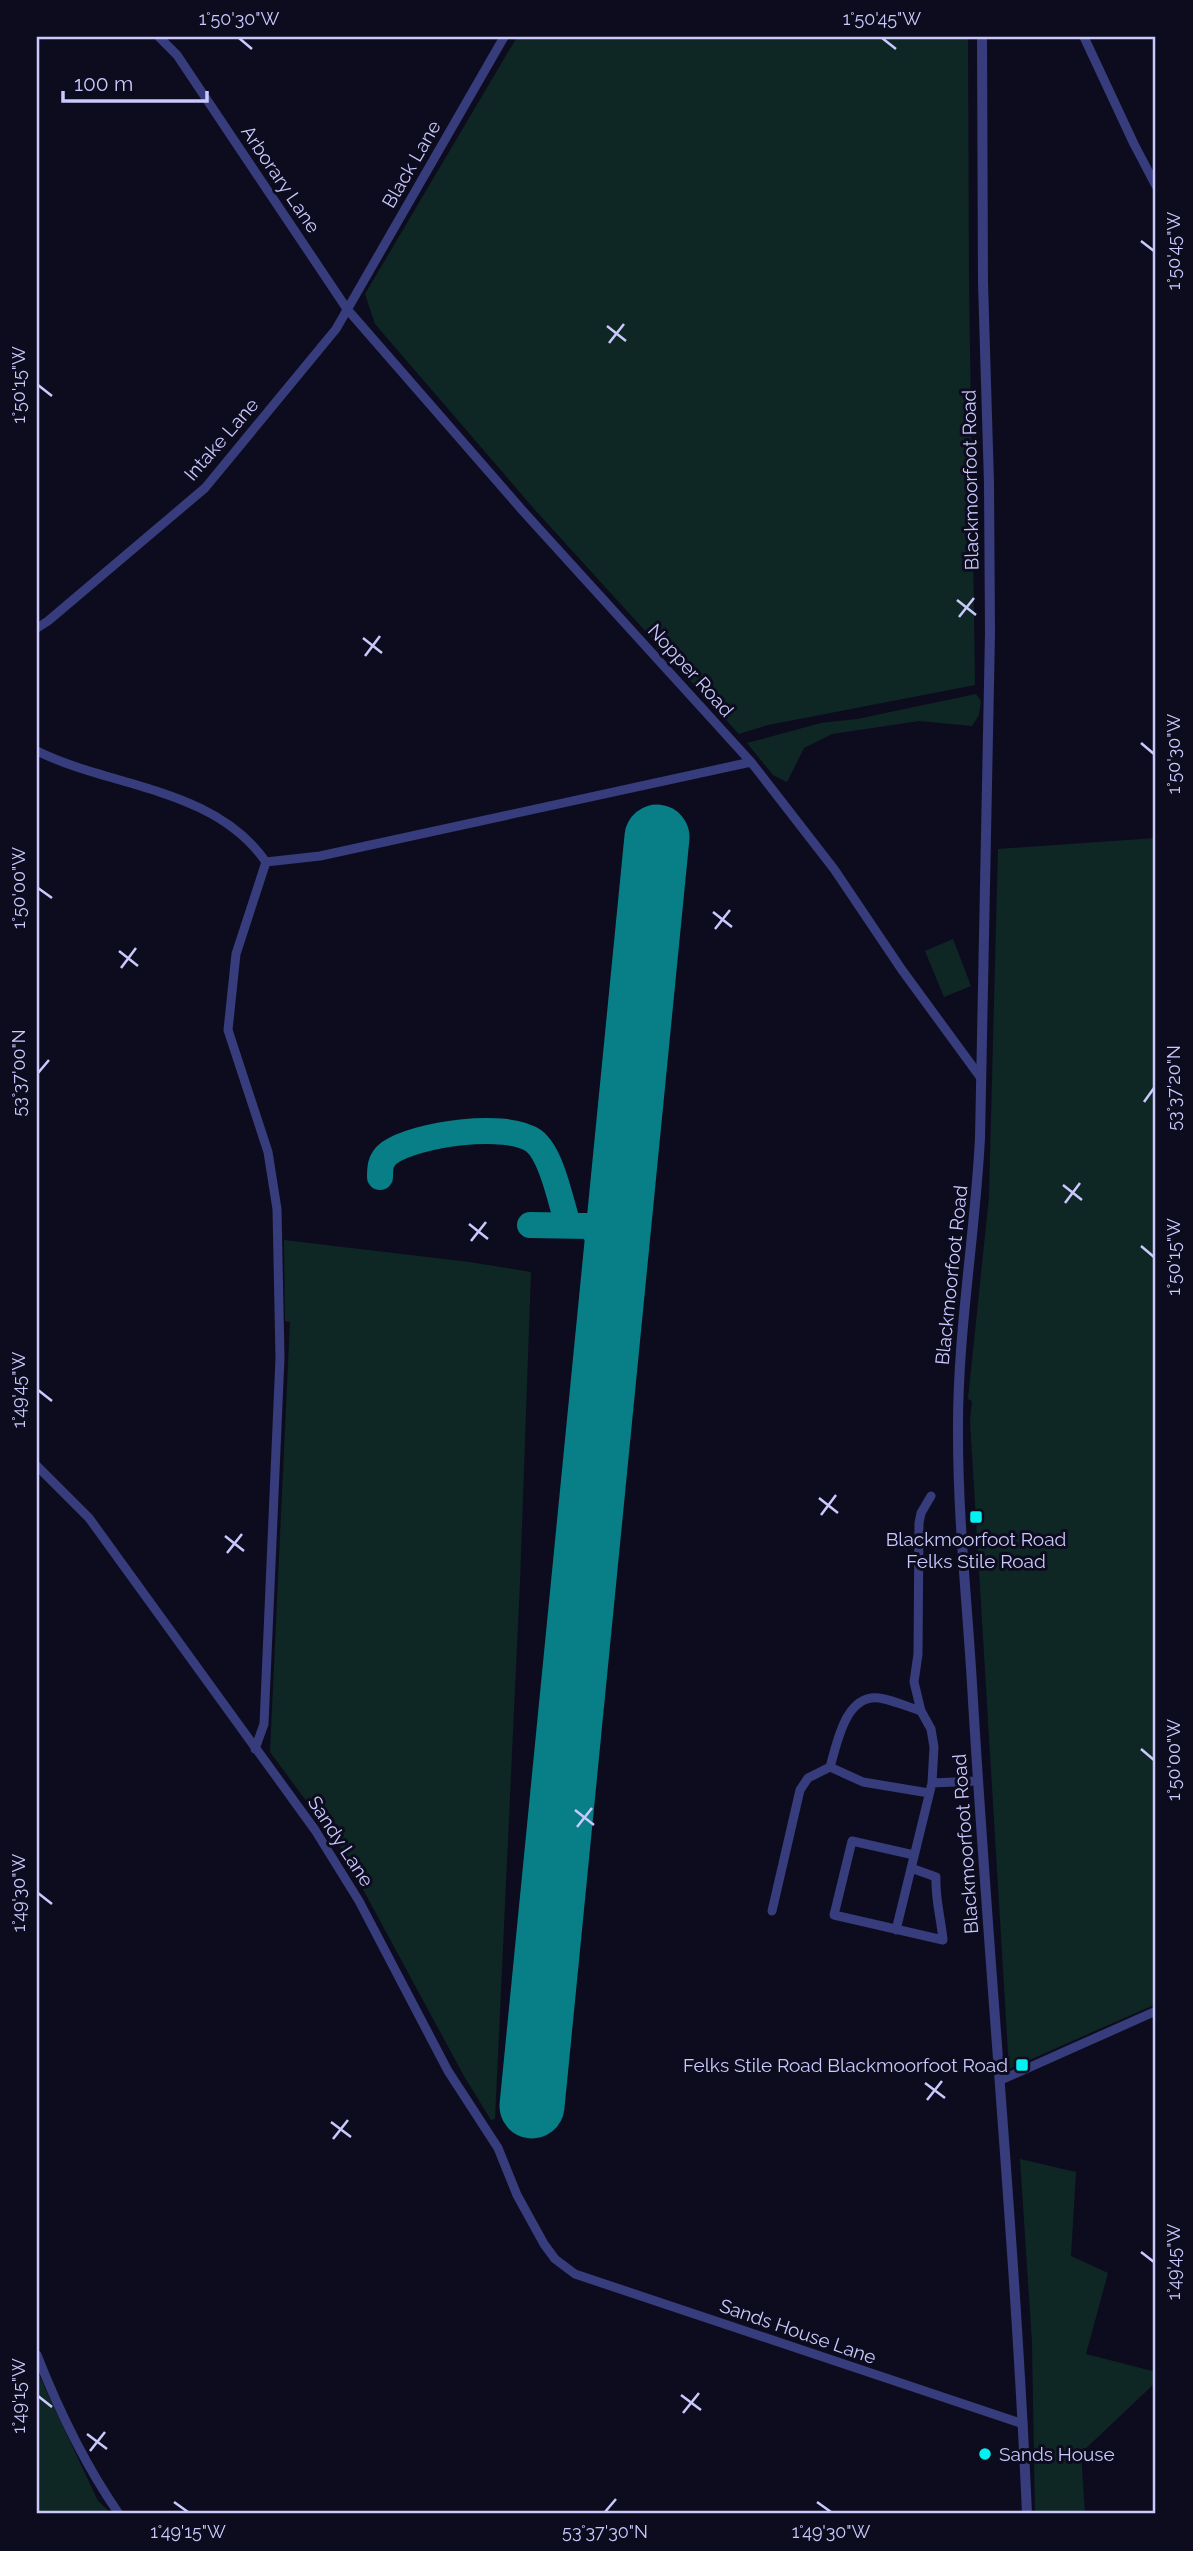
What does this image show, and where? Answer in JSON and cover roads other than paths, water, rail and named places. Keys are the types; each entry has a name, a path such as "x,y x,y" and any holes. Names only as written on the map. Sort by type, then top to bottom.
{"street":[{"name":"Arborary Lane","path":"159,37 177,55 347,309"},
{"name":"Black Lane","path":"347,309 504,37"},
{"name":"Blackmoorfoot Road","path":"982,37 983,283 989,483 990,671 978,1187 958,1368 957,1438 977,1782 1001,2080 1027,2514"},
{"path":"1084,37 1156,186"},
{"name":"Intake Lane","path":"37,628 205,488 336,329 347,309"},
{"name":"Nopper Road","path":"347,309 530,520 751,762 834,869 902,970 981,1079"},
{"path":"37,751 129,784 163,792 210,813 237,832 266,862"},
{"path":"266,862 320,856 751,762"},
{"path":"255,1749 264,1724 280,1358 277,1209 268,1152 228,1030 236,954 266,862"},
{"name":"Sandy Lane","path":"37,1466 89,1518 315,1829 359,1901 448,2071 498,2148 516,2195 538,2235 564,2267"},
{"path":"896,1930 931,1788 934,1747 931,1729 921,1711 914,1682 918,1654 919,1523 921,1513 931,1496"},
{"path":"772,1911 800,1790 808,1778 830,1767 843,1725 852,1710 865,1699 878,1698 921,1711"},
{"path":"830,1767 863,1782 931,1788 977,1782"},
{"path":"911,1868 936,1877 935,1899 940,1910 943,1940 834,1915 852,1841 914,1855"},
{"path":"1001,2080 1156,2011"},
{"name":"Sands House Lane","path":"564,2267 575,2274 607,2285 1023,2424"},
{"path":"37,2355 59,2411 106,2496 120,2514"}],"place":[{"name":"Blackmoorfoot Road Felks Stile Road","path":"976,1517"},
{"name":"Felks Stile Road Blackmoorfoot Road","path":"1022,2065"},
{"name":"Sands House","path":"985,2454"}]}
